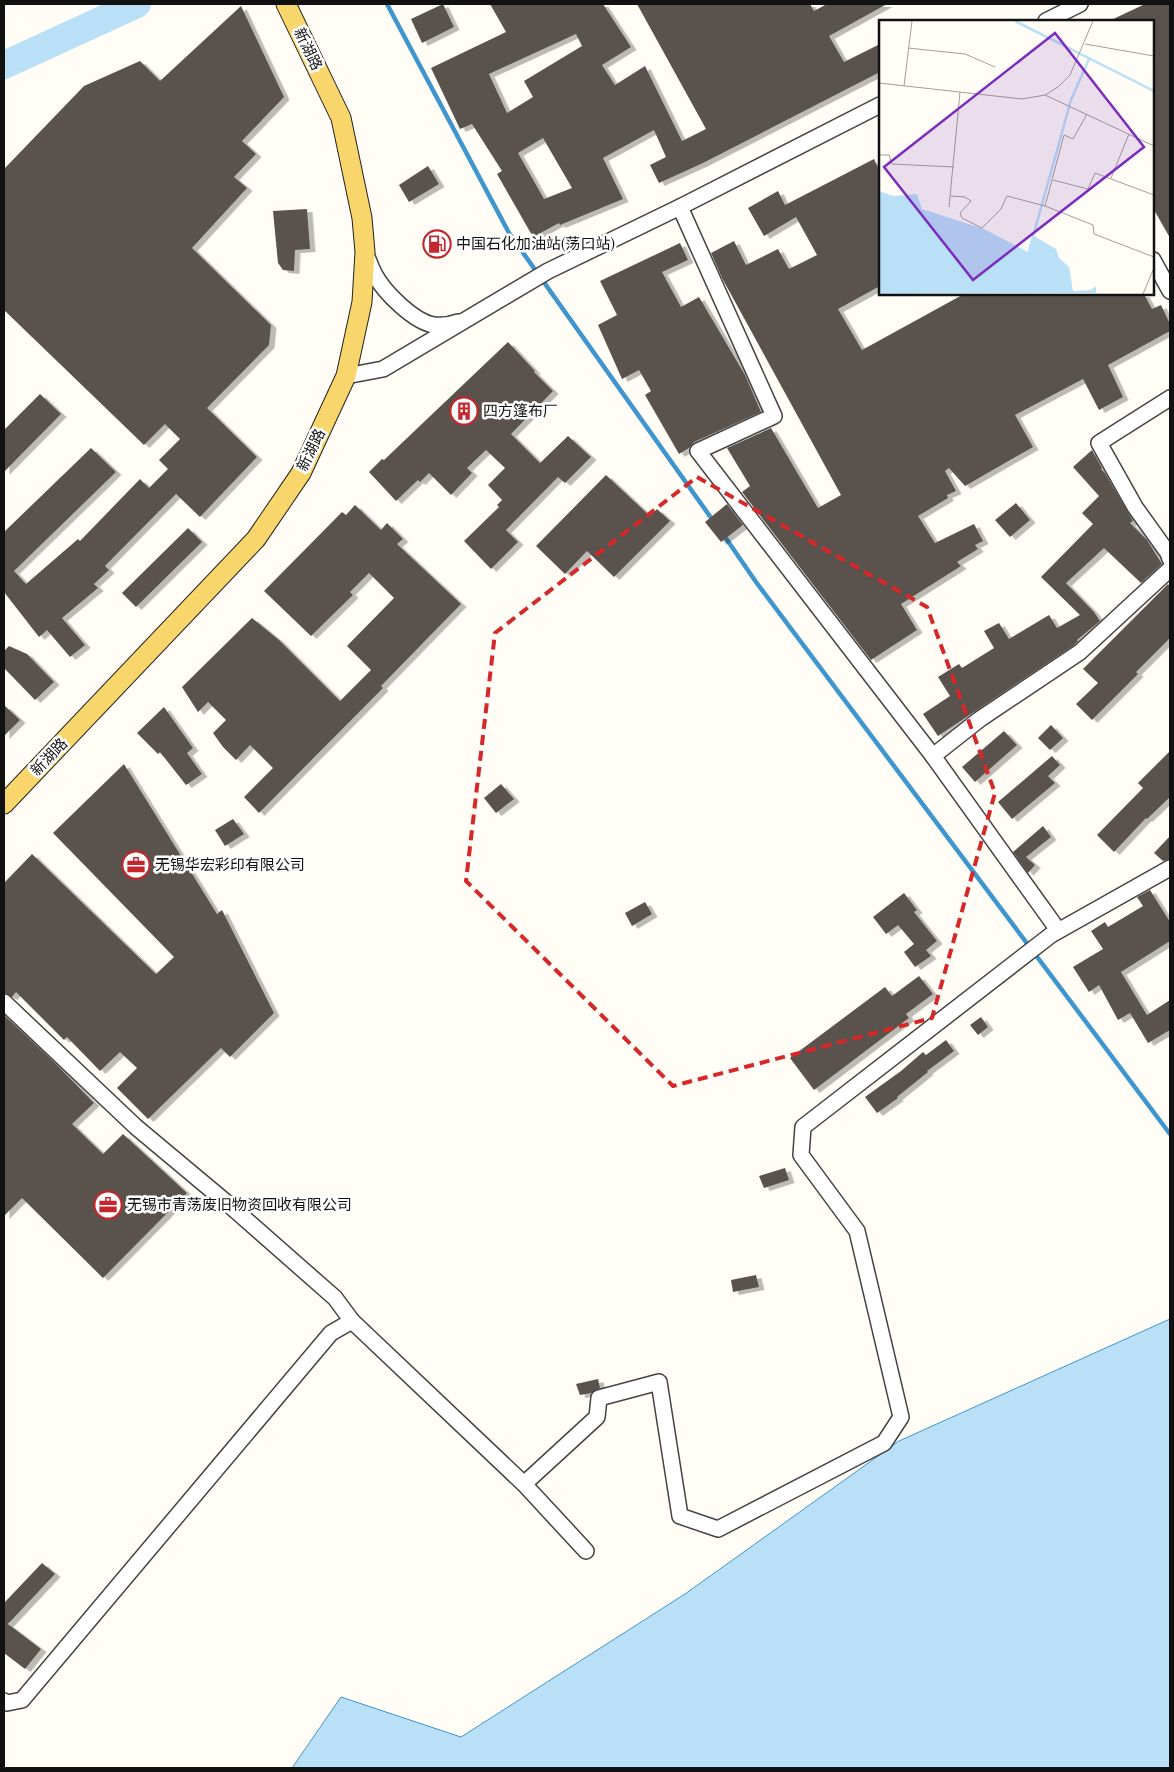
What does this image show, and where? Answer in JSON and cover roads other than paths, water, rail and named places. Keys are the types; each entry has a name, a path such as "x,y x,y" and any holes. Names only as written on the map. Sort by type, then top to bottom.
{"main road":[{"name":"新湖路","path":"4,804 256,539 301,473 346,376 362,302 365,252 362,218 342,118 286,4"}],"street":[{"path":"1048,20 1080,4"},
{"path":"346,376 383,369 548,271 680,207 879,106"},
{"path":"680,207 774,416 698,450 933,756 1055,933"},
{"path":"365,252 376,276 404,308 418,319 433,325 449,325 466,320"},
{"path":"1154,262 1170,291"},
{"path":"1170,398 1099,443 1136,508 1168,553 1170,559"},
{"path":"933,756 980,719 1080,652 1170,569"},
{"path":"524,1484 597,1417 599,1398 660,1382 680,1516 718,1529 884,1443 901,1417 857,1231 801,1156 803,1127 1055,933 1170,868"},
{"path":"4,1002 136,1127 228,1203 335,1298 352,1321 524,1484 586,1551"},
{"path":"4,1701 7,1703 22,1700 331,1333 352,1321"}],"water":[{"path":"1170,1319 1170,1768 292,1768 341,1697 461,1737 685,1594 899,1441"}],"waterway":[{"path":"4,65 137,4"},
{"path":"387,4 509,233 714,522"},
{"path":"723,534 756,582 1170,1134"}],"place":[{"name":"中国石化加油站(荡口站)","path":"437,244"},
{"name":"四方篷布厂","path":"464,411"},
{"name":"无锡华宏彩印有限公司","path":"136,865"},
{"name":"无锡市青荡废旧物资回收有限公司","path":"108,1205"}]}
